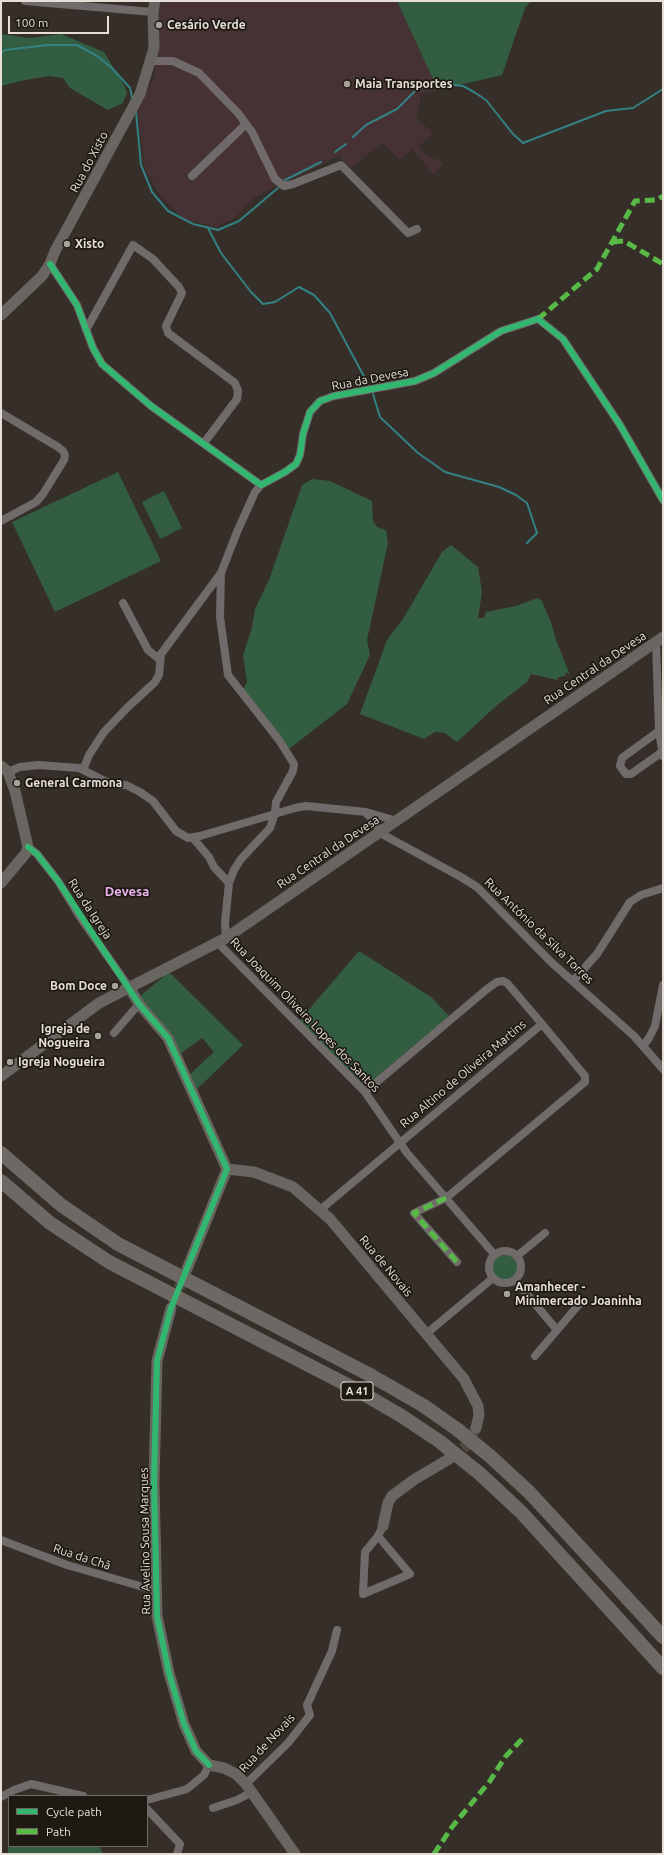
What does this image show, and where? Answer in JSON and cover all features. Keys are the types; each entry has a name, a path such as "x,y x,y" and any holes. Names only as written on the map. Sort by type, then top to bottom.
{"highway":[{"name":"A 41","path":"1,1153 61,1205 118,1244 372,1376 424,1406 458,1430 491,1457 529,1492 663,1637"},
{"name":"A 41","path":"1,1181 50,1223 109,1262 170,1295 355,1389 400,1415 439,1441 479,1473 521,1512 663,1668"}],"street":[{"path":"25,1 154,6"},
{"name":"Rua do Xisto","path":"1,315 42,276 50,264 55,250 140,94 154,48 154,6"},
{"path":"151,61 173,61 199,74 238,113 246,124 275,179 284,186 293,184 341,165 408,233 417,229"},
{"path":"192,176 246,124"},
{"path":"86,330 133,245 153,259 179,287 182,293 166,326 168,333 235,383 238,391 237,399 204,443"},
{"path":"50,264 77,305 93,348 102,364 114,376 151,406 261,485 255,492 221,573 167,645 159,659 159,675 155,682 104,732 89,756 83,770"},
{"name":"Rua da Devesa","path":"261,485 285,472 296,464 300,455 303,434 310,412 320,401 334,396 415,381 434,373 501,331 538,319 563,339 620,425 663,500"},
{"path":"1,413 58,447 63,451 65,456 44,494 36,502 1,521"},
{"path":"221,573 220,617 228,675 279,740 294,764 293,771 276,802 275,813 270,828 241,859 229,883 225,923 221,940"},
{"path":"123,603 148,650 159,659"},
{"path":"659,731 622,758 620,766 626,774 631,774 663,754 659,731 660,640"},
{"name":"Rua Central da Devesa","path":"1,1076 99,1003 221,940 380,833 660,640"},
{"path":"1,883 26,853 28,847 15,791 4,769 39,765 79,768 111,784 126,785 153,801 176,831 182,836 193,838 275,813 306,806 366,812 397,821"},
{"path":"366,812 375,822 380,833"},
{"name":"Rua António da Silva Torres","path":"380,833 477,887 534,946 619,1022 663,1069"},
{"path":"193,838 209,857 214,867 229,883"},
{"name":"Rua da Igreja","path":"28,847 37,854 58,881 80,917 129,987"},
{"path":"573,981 597,954 630,902 641,895 663,888"},
{"name":"Rua Joaquim Oliveira Lopes dos Santos","path":"221,940 365,1092 377,1107 399,1143 494,1254"},
{"path":"365,1092 497,982 503,981 507,983 583,1072 585,1082 446,1198 414,1213 456,1262"},
{"path":"643,1046 655,1026 663,985"},
{"path":"129,987 139,1004 168,1038 227,1169 187,1269"},
{"path":"114,1033 139,1004"},
{"name":"Rua Altino de Oliveira Martins","path":"320,1210 542,1024"},
{"name":"Rua de Novais","path":"227,1169 254,1172 278,1180 293,1187 320,1210 464,1378 478,1406 479,1415 476,1428"},
{"path":"517,1256 545,1232"},
{"path":"505,1250 517,1256 521,1262 521,1269 515,1280 506,1284 493,1278 488,1267 490,1259 494,1254 505,1250"},
{"path":"426,1334 493,1278"},
{"path":"515,1280 558,1330"},
{"path":"535,1356 581,1302"},
{"name":"Rua Avelino Sousa Marques","path":"171,1308 157,1361 154,1482 158,1616 169,1673 184,1724 196,1751 209,1766"},
{"path":"380,1531 410,1574 364,1594 365,1552 380,1531 388,1503 392,1496 415,1479 449,1459"},
{"name":"Rua da Chã","path":"1,1540 67,1566 157,1591"},
{"name":"Rua de Novais","path":"249,1788 310,1715 307,1705 332,1651 337,1630"},
{"path":"148,1800 187,1789 204,1775 209,1766 224,1768 236,1774 249,1788 296,1854"},
{"path":"1,1797 14,1790 32,1784 79,1795"},
{"path":"213,1808 237,1800 249,1788"},
{"path":"148,1810 180,1844 177,1854"}],"shaded area":[{"path":"160,1 397,1 438,90 420,94 420,103 416,118 433,133 419,146 428,157 439,160 443,165 433,174 412,149 400,160 383,143 350,168 339,156 255,197 234,219 220,224 217,228 184,219 161,197 145,169 137,106 155,77"}],"green space":[{"path":"397,1 531,1 525,8 502,75 438,90"},
{"path":"1,34 30,38 61,34 104,52 124,85 127,93 123,103 108,110 70,88 63,78 49,76 1,86"},
{"path":"118,472 161,561 55,612 12,522"},
{"path":"312,479 330,481 372,501 373,521 377,527 386,530 388,543 367,640 370,655 347,704 289,749 243,689 247,682 243,656 252,627 255,609 269,580 302,485"},
{"path":"164,491 182,528 160,539 142,502"},
{"path":"451,545 478,567 482,592 478,618 484,618 486,612 516,606 538,598 542,601 552,625 556,640 570,675 566,672 565,676 559,677 557,680 531,674 527,682 496,706 457,742 445,733 435,732 424,739 360,714 387,640 403,619 442,552"},
{"path":"359,951 431,997 449,1016 367,1085 362,1084 299,1021"},
{"path":"169,972 243,1045 196,1090 188,1076 214,1052 202,1038 179,1055 139,997"},
{"path":"505,1255 514,1259 518,1268 514,1277 505,1281 496,1277 492,1268 496,1259"},
{"path":"8,1847 100,1847 103,1854 8,1854"}],"waterway":[{"path":"1,53 5,50 48,45 77,45 97,56 112,68 130,88 132,97"},
{"path":"353,137 366,125 397,109 414,92 421,88 438,83 463,86 486,100 513,134 523,143 606,111 633,108 663,89"},
{"path":"136,112 141,165 152,192 168,211 193,224 218,230 239,221 278,188"},
{"path":"335,152 346,144"},
{"path":"285,180 321,162"},
{"path":"208,228 221,253 251,292 263,304 275,302 299,287 314,295 330,313 368,384"},
{"path":"373,394 380,417 418,453 445,472 499,487 516,495 527,503 537,533 527,543"}],"tunnel":[{"path":"173,1304 186,1271"},
{"path":"450,1459 466,1446 476,1428"}],"marked path":[{"path":"538,319 597,269 635,201 657,200 663,196"},
{"path":"613,242 624,241 663,264"},
{"path":"446,1198 414,1213 457,1262"},
{"path":"434,1854 452,1827 490,1781 505,1757 524,1737"}],"cycle path":[{"path":"50,264 77,305 93,348 102,364 151,406 261,485 285,472 296,464 300,455 303,434 310,412 320,401 334,396 415,381 434,373 501,331 538,319 563,339 620,425 663,500"},
{"path":"28,847 37,854 58,881 139,1004 168,1038 227,1169 171,1308 157,1361 154,1482 157,1616 169,1673 184,1724 196,1751 209,1765"}],"place":[{"name":"Cesário Verde","path":"159,25"},
{"name":"Maia Transportes","path":"347,84"},
{"name":"Xisto","path":"67,244"},
{"name":"General Carmona","path":"17,783"},
{"name":"Bom Doce","path":"115,986"},
{"name":"Igreja de Nogueira","path":"98,1036"},
{"name":"Igreja Nogueira","path":"10,1062"},
{"name":"Amanhecer - Minimercado Joaninha","path":"507,1294"}],"district":[{"name":"Devesa","path":"127,892"}]}
